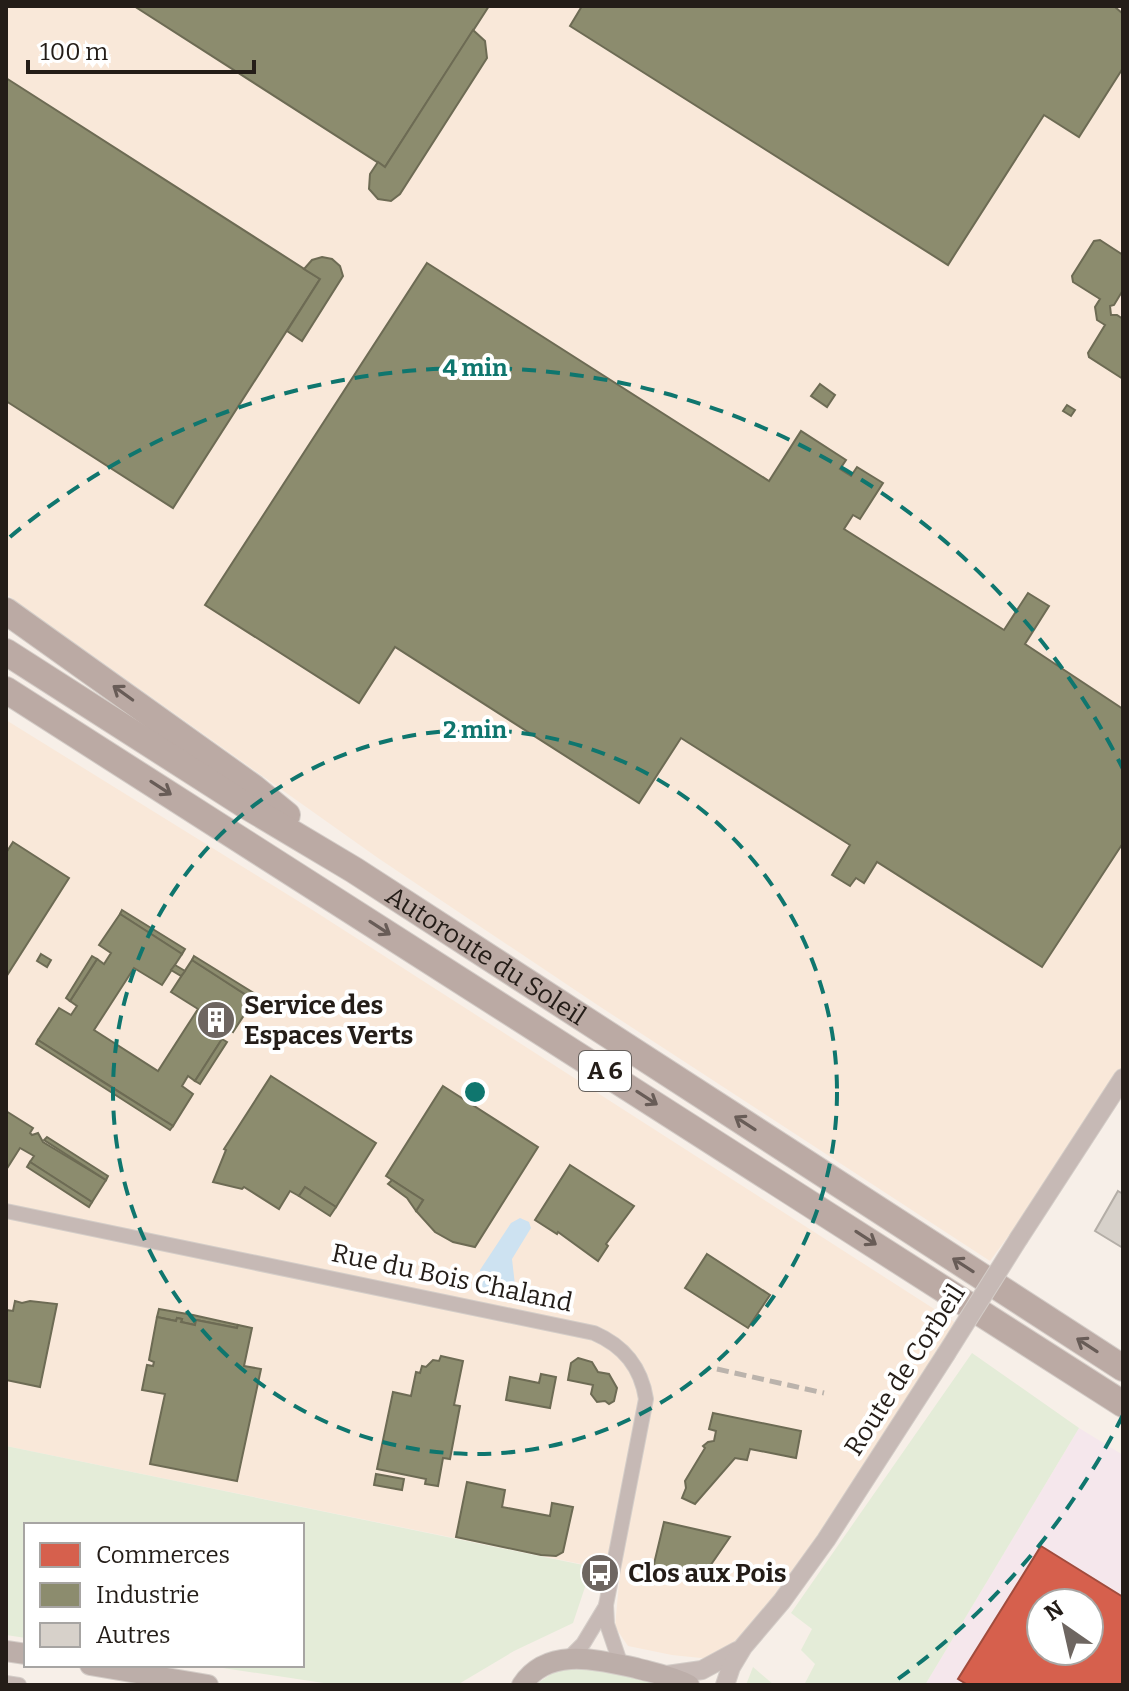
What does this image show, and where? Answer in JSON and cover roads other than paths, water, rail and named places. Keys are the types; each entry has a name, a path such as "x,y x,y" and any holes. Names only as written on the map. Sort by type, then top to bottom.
{"highway":[{"path":"6,611 254,788 354,870"},
{"name":"Autoroute du Soleil","path":"6,652 245,805 354,870 1123,1368"},
{"name":"Autoroute du Soleil","path":"6,690 1123,1404"}],"main road":[{"path":"520,1683 541,1667 569,1658 588,1658 667,1675 689,1685"},
{"path":"102,1667 208,1685"}],"street":[{"name":"Route de Corbeil","path":"1100,1113 1123,1060"},
{"name":"Route de Corbeil","path":"725,1685 743,1647 782,1601 826,1540 1123,1078"},
{"name":"Rue du Bois Chaland","path":"6,1211 583,1330 611,1340 628,1355 637,1369 644,1383 646,1399 606,1605 609,1634 621,1665"},
{"name":"Rue du Bois Chaland","path":"569,1658 583,1644 606,1605"},
{"name":"Route de Corbeil","path":"667,1675 702,1670 743,1647"},
{"path":"6,1683 19,1685"}],"water":[{"path":"520,1218 529,1222 531,1228 512,1259 515,1285 507,1294 493,1295 481,1286 480,1270 511,1223"}],"railway":[{"path":"717,1369 824,1393"}],"place":[{"name":"Service des Espaces Verts","path":"216,1020"},
{"name":"Clos aux Pois","path":"600,1573"}]}
